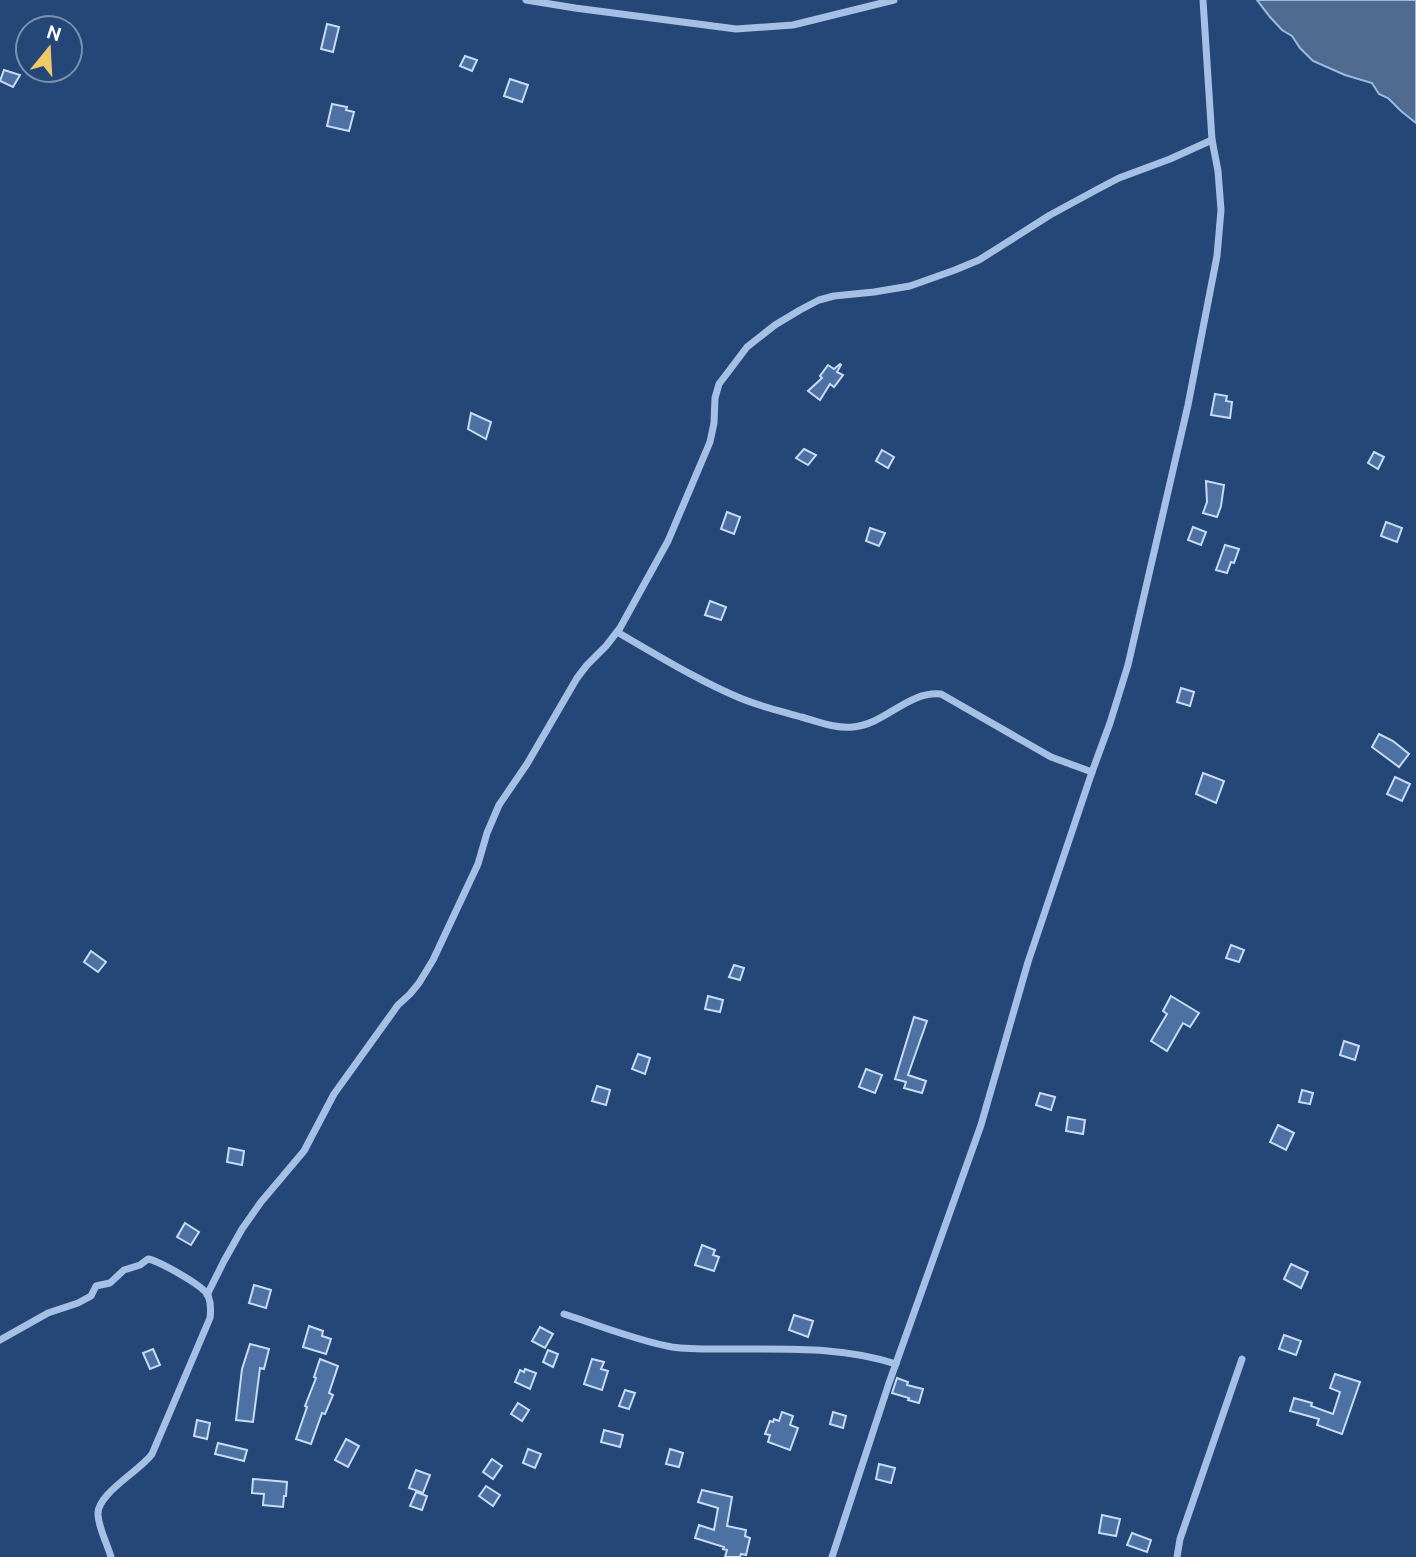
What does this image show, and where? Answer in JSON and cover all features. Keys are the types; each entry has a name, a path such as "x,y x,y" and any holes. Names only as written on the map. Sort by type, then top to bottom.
{"street":[{"path":"526,0 736,29 793,25 894,0"},
{"path":"832,1557 896,1364 981,1125 1028,962 1128,665 1186,417 1217,256 1221,210 1212,140 1203,0"},
{"path":"208,1295 242,1229 304,1151 334,1094 398,1005 426,972 478,864 486,833 499,804 527,764 577,678 617,632 668,541 710,442 716,391 747,347 775,325 819,300 910,286 979,260 1098,188 1212,140"},
{"path":"617,632 702,680 739,697 761,706 839,727 860,726 882,718 916,697 941,694 1051,757 1092,772"},
{"path":"0,1340 48,1313 91,1296 96,1286 110,1283 124,1270 140,1265 148,1259 171,1269 208,1295 211,1310 209,1318 152,1454 105,1497 98,1511 111,1557"},
{"path":"564,1314 672,1347 834,1350 862,1354 896,1364"},
{"path":"1177,1557 1180,1539 1242,1359"}],"water":[{"path":"1257,0 1416,0 1416,123 1388,98 1379,94 1372,83 1313,61"}],"building":[{"path":"327,24 339,27 333,52 321,49"},
{"path":"465,56 477,60 472,71 460,66"},
{"path":"4,70 14,73 13,87 0,81"},
{"path":"510,79 528,85 522,102 504,96"},
{"path":"332,104 347,107 346,110 354,112 349,131 327,126"},
{"path":"840,364 837,372 843,375 834,387 830,384 820,400 808,391 822,378 820,376 828,365 834,369"},
{"path":"1215,394 1227,396 1226,401 1232,402 1230,418 1211,415"},
{"path":"471,413 491,422 486,439 468,429"},
{"path":"804,449 816,455 808,465 796,458"},
{"path":"882,450 894,457 888,468 876,461"},
{"path":"1374,452 1384,457 1378,469 1368,463"},
{"path":"1206,481 1224,485 1217,517 1203,513 1207,502"},
{"path":"727,512 740,517 734,534 721,529"},
{"path":"1386,522 1402,528 1397,542 1381,536"},
{"path":"1193,527 1206,532 1201,545 1188,540"},
{"path":"870,528 885,533 879,546 866,541"},
{"path":"1225,545 1239,549 1227,573 1216,570"},
{"path":"710,601 726,607 721,620 705,615"},
{"path":"1181,688 1194,692 1190,706 1177,702"},
{"path":"1379,734 1409,754 1399,767 1372,747"},
{"path":"1203,773 1224,781 1216,803 1196,794"},
{"path":"1395,777 1410,784 1402,801 1387,794"},
{"path":"1231,945 1244,950 1239,962 1226,958"},
{"path":"91,951 106,962 98,972 84,962"},
{"path":"734,965 744,968 740,980 729,977"},
{"path":"708,996 723,1000 720,1012 705,1009"},
{"path":"1171,996 1199,1013 1190,1027 1183,1023 1167,1051 1151,1041 1167,1014 1163,1011"},
{"path":"914,1017 927,1021 908,1075 926,1081 922,1093 904,1088 906,1082 895,1079"},
{"path":"1344,1041 1359,1046 1355,1060 1340,1055"},
{"path":"638,1054 650,1058 645,1074 632,1069"},
{"path":"866,1069 882,1075 875,1093 859,1087"},
{"path":"597,1086 610,1090 606,1105 592,1101"},
{"path":"1302,1090 1313,1093 1310,1104 1299,1102"},
{"path":"1040,1093 1055,1097 1051,1110 1036,1105"},
{"path":"1068,1117 1085,1120 1083,1134 1066,1131"},
{"path":"1278,1125 1294,1133 1286,1150 1270,1142"},
{"path":"229,1148 244,1151 242,1165 227,1162"},
{"path":"185,1223 199,1232 191,1245 177,1237"},
{"path":"702,1245 715,1250 713,1255 719,1257 714,1271 695,1265"},
{"path":"1291,1264 1308,1272 1301,1288 1284,1279"},
{"path":"254,1285 271,1290 266,1308 249,1303"},
{"path":"794,1315 813,1321 808,1337 789,1330"},
{"path":"309,1326 323,1331 322,1336 331,1339 326,1354 303,1347"},
{"path":"540,1327 553,1334 545,1348 532,1341"},
{"path":"1284,1335 1301,1341 1296,1355 1279,1349"},
{"path":"250,1344 269,1349 264,1369 260,1368 253,1422 236,1420 242,1369"},
{"path":"153,1349 160,1365 150,1369 143,1353"},
{"path":"548,1350 558,1354 553,1367 543,1362"},
{"path":"320,1359 338,1366 329,1393 333,1395 325,1414 322,1413 311,1444 296,1439"},
{"path":"592,1359 604,1362 601,1369 608,1371 602,1390 584,1384"},
{"path":"525,1369 536,1373 530,1389 515,1382 520,1370 524,1372"},
{"path":"1335,1374 1360,1382 1342,1434 1317,1425 1319,1419 1290,1411 1294,1398 1312,1403 1311,1406 1333,1414 1340,1392 1330,1388"},
{"path":"897,1378 908,1382 907,1385 923,1389 919,1403 892,1393"},
{"path":"625,1390 635,1393 629,1409 619,1406"},
{"path":"518,1403 529,1410 522,1421 511,1414"},
{"path":"782,1412 793,1416 790,1425 798,1428 790,1450 768,1442 770,1435 765,1434 770,1421 779,1421"},
{"path":"833,1412 846,1416 843,1428 830,1424"},
{"path":"197,1420 210,1423 207,1439 194,1436"},
{"path":"604,1430 623,1435 620,1447 601,1442"},
{"path":"346,1439 359,1446 348,1467 335,1460"},
{"path":"218,1443 247,1450 244,1461 215,1454"},
{"path":"528,1449 541,1454 535,1468 523,1463"},
{"path":"670,1449 683,1453 679,1467 666,1464"},
{"path":"492,1459 502,1466 493,1479 483,1472"},
{"path":"879,1464 895,1468 891,1483 876,1479"},
{"path":"416,1470 430,1475 423,1493 409,1488"},
{"path":"253,1479 287,1482 283,1507 263,1505 264,1494 252,1493"},
{"path":"486,1486 500,1495 493,1506 479,1496"},
{"path":"702,1490 732,1497 727,1526 746,1530 745,1536 750,1538 746,1555 725,1557 727,1550 723,1549 724,1547 695,1538 699,1525 714,1530 718,1508 698,1502"},
{"path":"416,1492 427,1496 422,1510 410,1506"},
{"path":"1102,1515 1120,1519 1116,1536 1099,1533"},
{"path":"1132,1533 1151,1540 1147,1552 1127,1545"}]}
